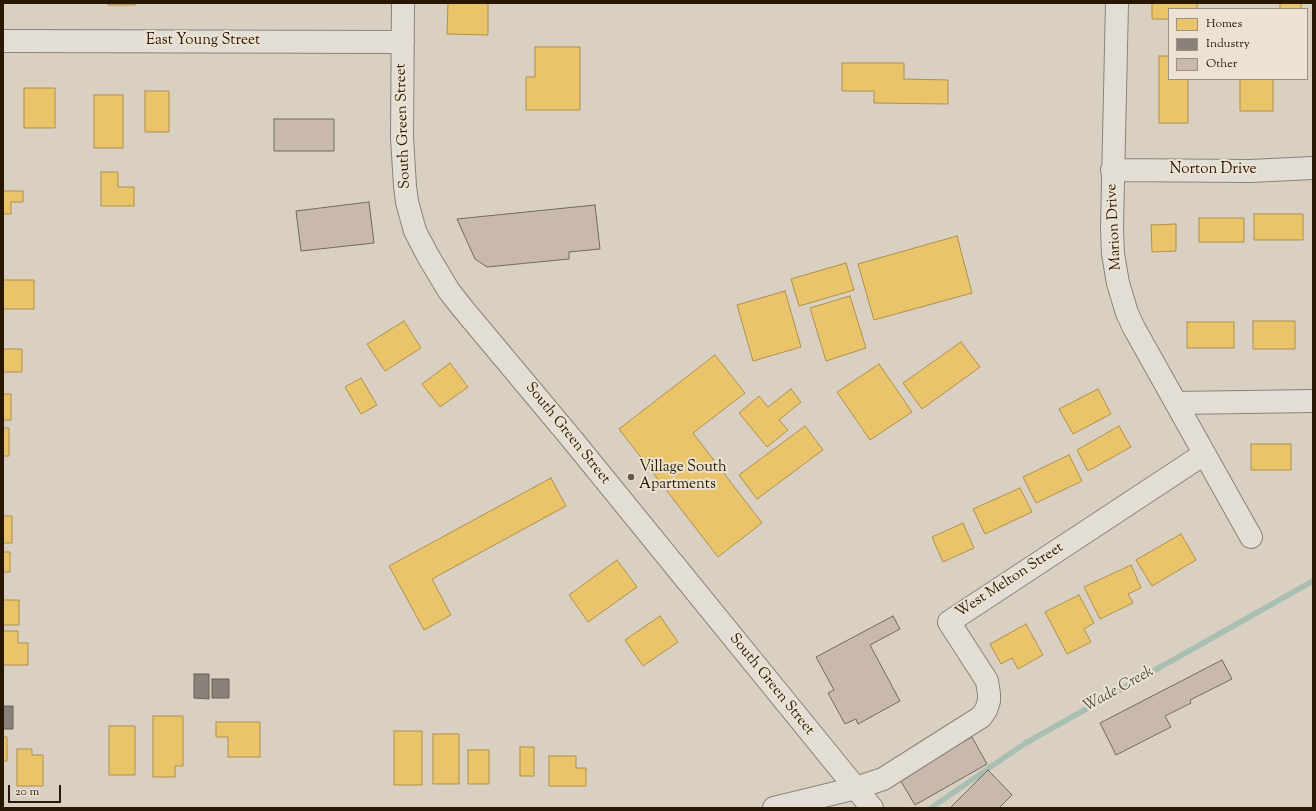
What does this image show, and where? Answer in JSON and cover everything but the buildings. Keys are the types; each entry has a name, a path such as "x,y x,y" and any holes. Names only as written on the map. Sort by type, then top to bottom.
{"street":[{"name":"South Green Street","path":"403,3 402,138 405,186 407,202 415,231 421,244 449,290 464,310 571,438 872,808"},
{"name":"Marion Drive","path":"1117,3 1112,170 1112,241 1118,283 1127,313 1134,328 1251,537"},
{"name":"East Young Street","path":"3,41 403,42"},
{"name":"Norton Drive","path":"1112,170 1250,171 1313,168"},
{"path":"1176,403 1313,401"},
{"name":"West Melton Street","path":"856,788 883,779 981,717 986,710 989,694 988,682 949,622 1204,454"},
{"path":"774,808 856,788"}],"waterway":[{"name":"Wade Creek","path":"931,808 1024,744 1313,581"}],"place":[{"name":"Village South Apartments","path":"631,477"}]}
